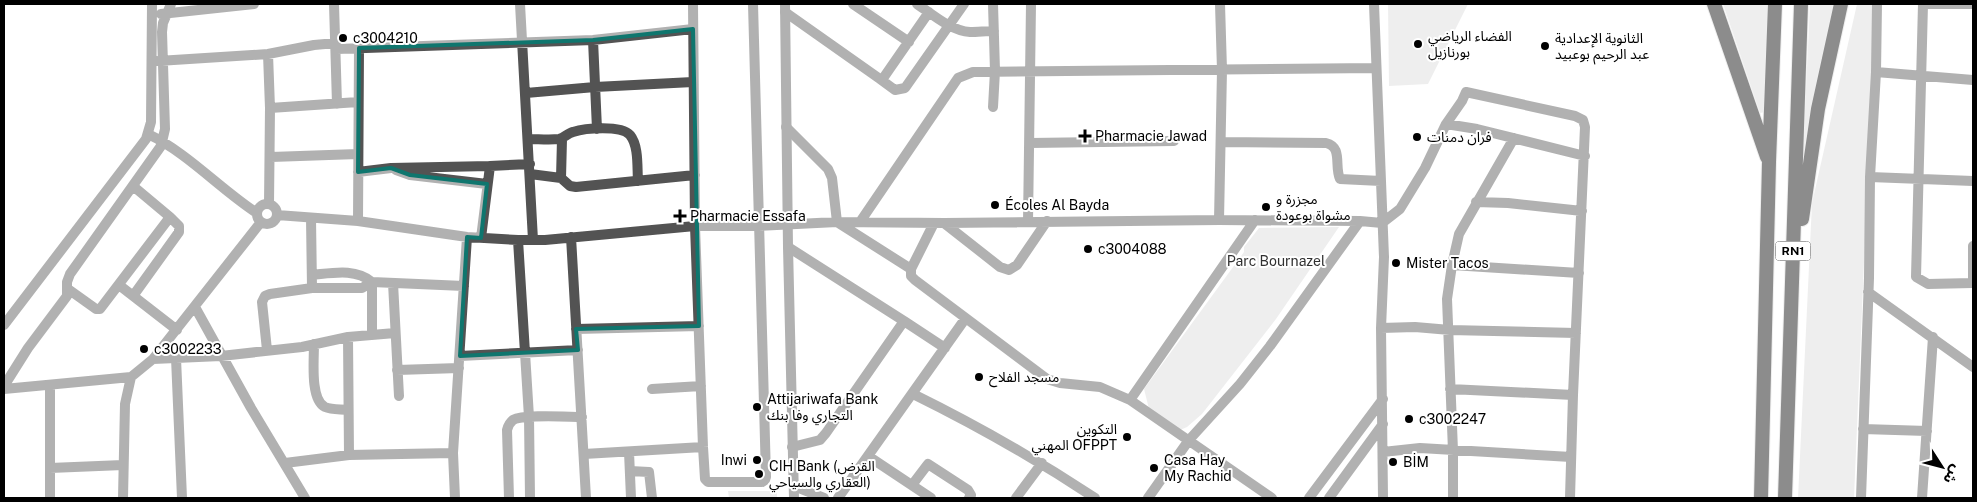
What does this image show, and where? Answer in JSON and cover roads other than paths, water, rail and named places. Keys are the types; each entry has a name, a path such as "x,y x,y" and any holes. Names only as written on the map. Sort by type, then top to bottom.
{"highway":[{"path":"1714,4 1769,162"},
{"name":"RN1","path":"1761,498 1769,162 1775,4"},
{"name":"RN1","path":"1785,498 1801,4"},
{"path":"1792,284 1799,248 1818,109 1841,4"}],"street":[{"path":"4,325 144,143 150,122 162,32 166,14 171,4"},
{"path":"4,388 28,348 63,303 67,296 67,282 70,274 158,151 163,141 165,129 152,9 166,14 254,4"},
{"path":"334,4 337,104"},
{"path":"520,4 533,240"},
{"path":"693,4 695,226 706,482 765,480 753,4"},
{"path":"853,4 909,42"},
{"path":"917,4 949,25 969,32 994,31"},
{"path":"785,8 894,90 905,88 964,4"},
{"path":"993,4 995,71 993,107"},
{"path":"1028,222 1031,4"},
{"path":"1219,220 1222,142 1220,4"},
{"path":"1374,4 1384,257 1381,328 1383,498"},
{"path":"1861,498 1870,177 1878,4"},
{"path":"1973,4 1923,4 1916,277 1928,284 1973,283 1973,246"},
{"path":"785,8 794,498"},
{"path":"880,79 884,77 929,12"},
{"path":"157,61 268,54 314,45 359,48 523,44 593,40 693,29"},
{"path":"593,40 597,128"},
{"path":"358,221 359,48"},
{"path":"268,54 270,108 269,204"},
{"path":"860,222 958,78 973,72 1376,68"},
{"path":"1876,72 1973,80"},
{"path":"526,93 693,82"},
{"path":"277,215 358,221 466,237 518,240 695,226 759,226 836,222 1255,220 1382,223 1400,209 1425,168 1446,124 1466,92 1576,116 1583,120 1586,127 1572,395 1570,498"},
{"path":"270,108 358,102"},
{"path":"1446,124 1514,138 1584,156"},
{"path":"786,127 828,168 832,178 836,222"},
{"path":"528,139 562,139 574,131 597,128 623,130 629,135 634,144 638,181"},
{"path":"148,134 163,141 259,217 271,223 277,215"},
{"path":"1453,498 1450,330 1447,299 1452,265 1459,234 1514,138"},
{"path":"561,178 562,139"},
{"path":"1030,143 1174,141"},
{"path":"1222,142 1326,142 1336,148 1338,176 1340,179 1380,181"},
{"path":"270,157 358,154"},
{"path":"358,172 391,168 490,166 530,169 561,178 570,186 576,187 694,175"},
{"path":"481,238 490,166"},
{"path":"391,168 410,175 487,184"},
{"path":"1870,177 1973,181"},
{"path":"133,186 179,226 179,232 133,296"},
{"path":"1476,202 1508,203 1582,211"},
{"path":"123,498 125,404 131,378 154,358 195,307 259,217 261,206 269,204 275,208 277,215"},
{"path":"68,289 98,310 170,217"},
{"path":"311,218 312,288"},
{"path":"1130,400 1255,220"},
{"path":"939,223 1000,267 1009,270 1017,265 1047,221"},
{"path":"1148,498 1189,440 1240,384 1270,346 1360,221"},
{"path":"836,222 911,269"},
{"path":"939,223 911,269 911,276 914,280 1047,378 1060,383 1100,387 1130,400 1272,498"},
{"path":"456,498 453,453 466,237"},
{"path":"571,237 586,498"},
{"path":"518,240 529,417 530,498"},
{"path":"788,247 945,348"},
{"path":"1452,265 1579,273"},
{"path":"312,275 357,274 363,275 372,282"},
{"path":"372,282 372,335"},
{"path":"267,350 262,302 265,296 270,294 312,288 362,288 372,282 464,286"},
{"path":"393,283 399,396"},
{"path":"119,285 177,330"},
{"path":"1868,292 1973,367"},
{"path":"195,307 221,356 305,498"},
{"path":"838,498 965,319"},
{"path":"792,447 820,440 826,434 904,321"},
{"path":"576,329 699,326"},
{"path":"1381,328 1415,327 1450,330 1576,333"},
{"path":"154,358 221,356 314,344 348,337 396,333"},
{"path":"348,337 349,455"},
{"path":"1922,498 1933,338"},
{"path":"314,344 315,393 318,402 326,408 348,410"},
{"path":"460,356 578,350"},
{"path":"176,358 182,498"},
{"path":"397,370 459,368"},
{"path":"4,388 131,378"},
{"path":"50,385 50,498"},
{"path":"652,389 701,386"},
{"path":"1450,389 1572,395"},
{"path":"913,394 989,432 1042,463 1095,498"},
{"path":"1309,498 1383,398"},
{"path":"508,498 508,425 515,419 529,417 582,416"},
{"path":"1329,498 1383,424"},
{"path":"1863,429 1927,431"},
{"path":"584,454 703,447"},
{"path":"1383,452 1420,448 1571,457"},
{"path":"629,452 631,498"},
{"path":"285,463 349,455 453,453"},
{"path":"868,456 931,498"},
{"path":"1016,498 1042,463"},
{"path":"912,485 928,464 968,490 971,495 969,498"},
{"path":"50,468 123,465"},
{"path":"630,471 646,470 649,472 652,498"},
{"path":"794,486 824,498"}],"place":[{"name":"c3004210","path":"343,38"},
{"name":"الفضاء الرياضي بورنازيل","path":"1418,44"},
{"name":"الثانوية الإعدادية عبد الرحيم بوعبيد","path":"1545,46"},
{"name":"Pharmacie Jawad","path":"1085,136"},
{"name":"فران دمنات","path":"1417,137"},
{"name":"Écoles Al Bayda","path":"995,205"},
{"name":"مجزرة و مشواة بوعودة","path":"1266,207"},
{"name":"Pharmacie Essafa","path":"680,216"},
{"name":"c3004088","path":"1088,249"},
{"name":"Mister Tacos","path":"1396,263"},
{"name":"c3002233","path":"144,349"},
{"name":"مسجد الفلاح","path":"979,377"},
{"name":"Attijariwafa Bank التجاري وفا بنك","path":"757,407"},
{"name":"c3002247","path":"1409,419"},
{"name":"التكوين المهني OFPPT","path":"1127,437"},
{"name":"Inwi","path":"757,460"},
{"name":"BİM","path":"1393,462"},
{"name":"Casa Hay My Rachid","path":"1154,468"},
{"name":"CIH Bank (القرض العقاري والسياحي)","path":"759,474"}],"park label":[{"name":"Parc Bournazel","path":"1276,261"}]}
